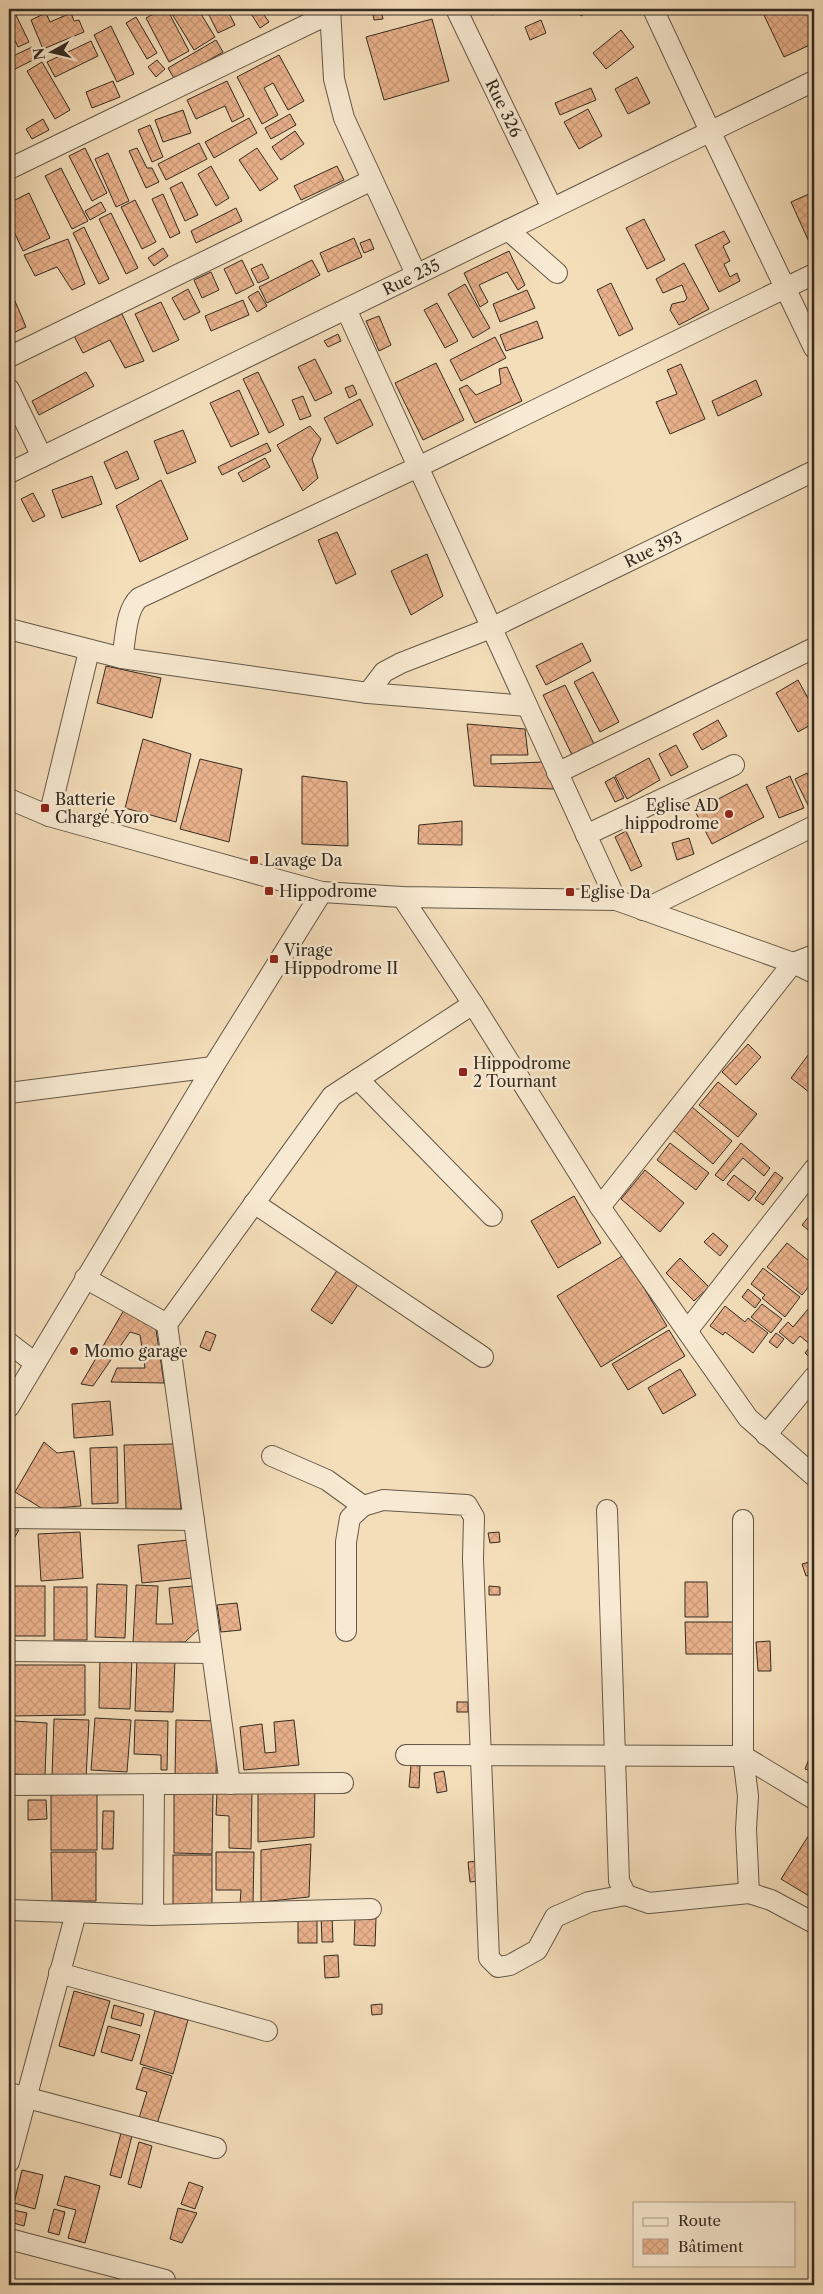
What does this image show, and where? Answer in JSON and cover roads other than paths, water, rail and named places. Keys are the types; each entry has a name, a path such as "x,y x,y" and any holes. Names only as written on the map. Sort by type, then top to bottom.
{"street":[{"name":"Rue 326","path":"456,9 552,208"},
{"path":"653,9 814,348"},
{"path":"9,169 331,11 334,79 344,118 416,274"},
{"name":"Rue 235","path":"9,473 814,81"},
{"path":"9,357 372,180"},
{"path":"508,230 557,273"},
{"path":"122,658 133,604 138,598 418,467 814,274"},
{"path":"346,309 616,900"},
{"path":"9,389 42,457"},
{"name":"Rue 393","path":"368,693 384,672 491,628 814,470"},
{"path":"9,629 122,658 368,693 527,706"},
{"path":"49,816 90,651"},
{"path":"557,773 813,651"},
{"path":"586,835 734,765"},
{"path":"9,799 49,816 322,892 402,897 616,900 794,963 814,973"},
{"path":"644,910 814,826"},
{"path":"9,1407 213,1067 322,892"},
{"path":"402,897 473,1004 600,1207 748,1418 814,1476"},
{"path":"600,1207 794,963 814,954"},
{"path":"230,1784 167,1324 332,1096 473,1004"},
{"path":"9,1093 213,1067"},
{"path":"358,1079 492,1216"},
{"path":"687,1331 812,1175"},
{"path":"254,1203 483,1357"},
{"path":"85,1278 167,1324"},
{"path":"9,1343 35,1363"},
{"path":"766,1435 814,1377"},
{"path":"272,1456 327,1480 363,1506"},
{"path":"346,1631 346,1542 350,1518 363,1506 383,1500 468,1505 474,1517 473,1559 489,1958 498,1966 510,1965 537,1950 555,1917 589,1902 626,1895 649,1903 749,1893 771,1900 814,1923"},
{"path":"607,1510 619,1881 626,1895"},
{"path":"9,1518 194,1520"},
{"path":"742,1520 743,1756 748,1796 746,1838 749,1893"},
{"path":"9,1652 212,1653"},
{"path":"406,1755 743,1756 814,1799"},
{"path":"9,1785 343,1783"},
{"path":"153,1915 154,1784"},
{"path":"9,1910 153,1915 371,1909"},
{"path":"9,2162 17,2095 59,1973 76,1913"},
{"path":"59,1973 267,2031"},
{"path":"17,2095 216,2148"},
{"path":"9,2239 165,2280"}],"place":[{"name":"Batterie Chargé Yoro","path":"45,808"},
{"name":"Eglise AD hippodrome","path":"729,814"},
{"name":"Lavage Da","path":"254,860"},
{"name":"Hippodrome","path":"269,891"},
{"name":"Eglise Da","path":"570,892"},
{"name":"Virage Hippodrome II","path":"274,959"},
{"name":"Hippodrome 2 Tournant","path":"463,1072"},
{"name":"Momo garage","path":"74,1351"}]}
